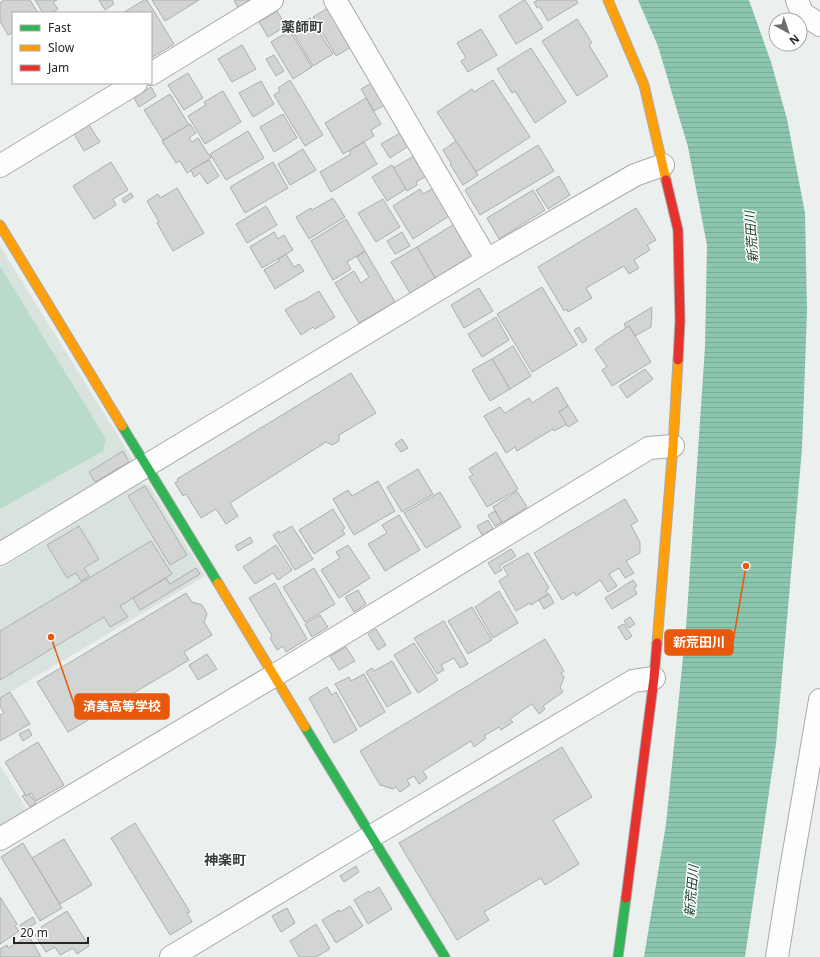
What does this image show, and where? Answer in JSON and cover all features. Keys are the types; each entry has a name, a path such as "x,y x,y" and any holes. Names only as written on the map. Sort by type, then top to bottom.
{"street":[{"path":"152,73 272,0"},
{"path":"334,0 488,260"},
{"path":"608,0 644,85 678,230 680,320 673,446 654,678 618,957"},
{"path":"797,0 802,13 820,25"},
{"path":"0,166 134,84"},
{"path":"0,554 488,260 635,174 663,165"},
{"path":"0,225 445,957"},
{"path":"0,839 649,448 673,446"},
{"path":"171,957 633,682 654,678"},
{"path":"777,957 820,700"}],"shaded area":[{"path":"0,246 135,463 0,541"},
{"path":"0,266 106,439 103,451 0,509"},
{"path":"141,483 149,485 205,576 0,698 0,569"},
{"path":"0,765 27,810 0,826"}],"water":[{"path":"638,0 749,0 771,62 787,119 805,213 807,311 802,449 776,744 745,957 644,957 666,824 686,628 705,347 707,245 688,147 658,46"}],"building":[{"path":"4,0 30,0 37,12 12,12 12,33 8,35 0,21 0,3"},
{"path":"35,0 57,0 53,2 58,9 54,12 42,12"},
{"path":"99,0 112,0 114,4 105,10"},
{"path":"144,0 147,0 174,44 152,57 152,12 125,12"},
{"path":"152,0 199,0 165,21"},
{"path":"234,0 251,0 238,8"},
{"path":"524,0 543,28 516,44 499,16"},
{"path":"536,0 576,0 578,3 548,21 539,6 537,8 534,2 537,1"},
{"path":"331,6 354,45 336,56 313,17"},
{"path":"277,11 286,26 268,37 259,22"},
{"path":"310,18 333,54 313,66 291,29"},
{"path":"577,19 592,43 589,45 608,76 577,96 542,41"},
{"path":"481,29 497,55 468,72 461,61 466,58 457,43"},
{"path":"290,31 312,67 293,79 271,42"},
{"path":"242,45 256,69 232,82 218,59"},
{"path":"531,48 566,102 535,123 515,91 512,93 497,69"},
{"path":"274,55 284,71 276,76 266,59"},
{"path":"188,73 203,98 184,110 168,85"},
{"path":"290,80 323,135 305,146 274,95 280,91 278,88"},
{"path":"493,80 530,137 476,172 437,112 472,89 474,92"},
{"path":"261,81 274,104 253,117 239,93"},
{"path":"375,81 388,103 374,111 361,89"},
{"path":"151,87 156,96 139,107 134,98"},
{"path":"223,91 241,122 205,144 188,116 206,105 204,102"},
{"path":"170,94 189,125 163,140 144,110"},
{"path":"366,98 381,124 371,130 374,136 343,154 325,123"},
{"path":"283,114 297,138 274,152 260,127"},
{"path":"190,124 196,133 189,138 192,142 198,138 211,158 187,173 180,161 176,163 162,141"},
{"path":"89,125 100,142 84,151 74,134"},
{"path":"248,131 264,158 226,180 210,154"},
{"path":"402,132 410,145 390,158 381,144"},
{"path":"456,141 478,175 463,185 443,150"},
{"path":"364,142 377,164 331,192 320,172 351,154 349,151"},
{"path":"538,145 554,171 480,215 465,190"},
{"path":"303,149 316,170 290,185 278,164"},
{"path":"419,153 430,174 416,182 417,185 407,191 393,168"},
{"path":"209,160 219,176 207,184 200,173 194,177 191,170"},
{"path":"111,162 128,190 113,199 116,205 94,219 73,186"},
{"path":"273,162 288,188 245,213 230,187"},
{"path":"392,165 406,189 387,201 372,177"},
{"path":"559,176 570,195 548,209 536,190"},
{"path":"437,186 454,213 413,239 393,206 420,189 423,194"},
{"path":"177,188 204,233 173,251 157,223 159,222 147,201 158,194 160,198"},
{"path":"533,190 545,210 499,239 487,218"},
{"path":"131,193 133,197 124,203 122,199"},
{"path":"333,198 345,217 309,239 296,217"},
{"path":"383,199 400,227 376,242 358,213"},
{"path":"266,206 277,225 247,243 236,224"},
{"path":"636,208 656,240 647,245 650,250 634,260 639,268 629,274 624,266 586,288 592,298 568,312 567,309 564,311 538,267"},
{"path":"346,219 365,251 347,262 351,269 333,280 311,241"},
{"path":"456,223 475,254 435,278 417,247"},
{"path":"274,232 278,239 284,235 293,250 262,268 250,247"},
{"path":"402,232 410,246 395,254 387,241"},
{"path":"417,247 435,278 410,293 391,262"},
{"path":"365,251 395,302 359,323 335,283 354,271 361,283 369,277 357,257"},
{"path":"286,254 294,267 299,264 304,271 275,289 264,270 279,261 278,260"},
{"path":"542,287 577,345 532,372 497,314"},
{"path":"479,288 493,311 464,328 451,305"},
{"path":"319,291 335,317 315,329 313,327 301,335 285,310"},
{"path":"652,307 651,327 635,336 629,326 626,328 624,324"},
{"path":"496,317 509,340 482,357 468,334"},
{"path":"629,326 651,362 612,386 602,370 607,367 595,349"},
{"path":"579,327 587,340 582,343 574,330"},
{"path":"513,346 531,376 510,389 492,359"},
{"path":"492,359 510,389 490,401 472,370"},
{"path":"645,369 653,379 627,398 619,386"},
{"path":"351,373 376,413 339,435 339,441 332,445 326,442 230,503 238,516 226,524 216,509 201,518 186,494 183,496 175,483 178,481 177,479"},
{"path":"557,387 568,406 559,412 567,424 554,431 553,429 517,451 515,447 506,453 484,416 500,407 505,413 529,398 532,403"},
{"path":"568,406 578,421 568,427 559,412"},
{"path":"402,439 408,448 401,452 395,444"},
{"path":"123,451 129,462 95,482 89,472"},
{"path":"496,452 518,489 487,507 469,477 473,475 469,469"},
{"path":"418,469 433,494 402,512 387,487"},
{"path":"378,481 395,511 354,535 333,499 348,490 352,496"},
{"path":"145,486 187,555 170,565 128,496"},
{"path":"517,491 527,507 502,523 493,507"},
{"path":"440,492 461,527 426,548 404,513"},
{"path":"625,499 638,521 631,525 640,542 640,553 626,561 634,573 625,578 619,568 609,574 617,586 608,592 600,580 576,596 574,592 562,600 534,553"},
{"path":"333,509 345,528 342,530 345,534 314,554 299,530"},
{"path":"495,511 502,522 495,526 488,515"},
{"path":"399,515 420,550 385,571 368,544 387,533 382,525"},
{"path":"488,520 493,529 482,535 477,526"},
{"path":"79,526 99,559 84,568 89,576 81,581 76,573 67,578 47,545"},
{"path":"292,526 313,559 295,570 273,535"},
{"path":"250,537 253,542 238,551 235,546"},
{"path":"151,541 172,574 120,606 128,617 110,627 104,617 0,680 0,631"},
{"path":"276,545 292,570 278,580 273,573 255,584 243,567"},
{"path":"348,545 370,578 339,598 321,570 340,558 336,552"},
{"path":"511,549 516,556 499,566 502,570 495,574 488,563"},
{"path":"528,553 549,588 546,590 548,594 531,605 530,603 516,611 499,581 508,575 503,567"},
{"path":"196,568 200,574 140,610 133,598 166,578 170,584"},
{"path":"314,568 335,604 305,622 283,587"},
{"path":"633,580 637,586 634,588 637,594 612,609 605,598"},
{"path":"275,583 307,639 286,652 283,646 277,650 270,638 272,636 249,598"},
{"path":"358,590 366,604 354,612 345,597"},
{"path":"499,591 518,623 493,638 475,607"},
{"path":"186,593 192,602 202,605 207,614 204,622 212,635 184,652 189,660 68,732 37,682"},
{"path":"549,594 554,603 544,609 539,600"},
{"path":"472,607 492,640 468,654 448,621"},
{"path":"320,615 328,627 312,637 305,624"},
{"path":"630,617 635,624 629,628 624,621"},
{"path":"444,621 468,664 460,668 454,658 441,665 444,670 437,674 414,638"},
{"path":"624,624 632,636 626,640 618,627"},
{"path":"376,629 386,645 378,650 368,634"},
{"path":"545,639 564,671 561,673 564,677 560,688 563,692 543,706 545,709 539,714 532,704 510,719 513,722 501,730 499,727 484,736 486,738 474,747 471,741 423,771 427,778 419,784 414,776 407,780 410,785 400,792 396,787 393,789 380,785 360,751"},
{"path":"414,643 438,680 418,693 394,655"},
{"path":"346,647 355,661 339,670 330,656"},
{"path":"207,654 217,669 198,680 189,665"},
{"path":"392,661 411,693 387,707 366,672 372,668 374,671"},
{"path":"364,674 385,712 360,727 335,684 349,677 351,681"},
{"path":"327,687 332,695 336,692 357,730 334,743 309,698"},
{"path":"10,692 30,724 0,741 0,715 4,713 0,706 0,698"},
{"path":"29,729 32,735 23,741 19,734"},
{"path":"38,742 64,785 36,801 31,793 26,796 5,762"},
{"path":"562,747 592,797 553,820 579,864 545,885 541,878 484,912 489,920 457,940 399,843"},
{"path":"25,794 26,796 29,794 36,803 30,807 22,796"},
{"path":"135,823 190,912 187,913 192,922 170,935 111,838"},
{"path":"64,839 92,885 60,904 32,858"},
{"path":"23,843 62,908 40,921 1,857"},
{"path":"356,866 359,872 344,882 340,876"},
{"path":"379,887 392,909 368,924 354,900"},
{"path":"0,897 17,924 15,926 19,931 0,944"},
{"path":"350,906 363,926 336,943 322,920 339,910 340,912"},
{"path":"287,908 295,923 281,932 272,916"},
{"path":"67,911 89,946 77,954 73,948 60,955 55,947 46,952 35,935 43,930 41,927"},
{"path":"33,917 36,923 23,931 20,925"},
{"path":"316,924 330,949 316,957 299,957 290,941"},
{"path":"29,936 41,957 0,957 0,949 7,945 8,948"}],"traffic: fast":[{"path":"122,426 218,583"},
{"path":"305,727 445,957"},
{"path":"618,957 626,898"}],"traffic: slow":[{"path":"608,0 644,85 666,180"},
{"path":"0,225 122,426"},
{"path":"657,643 673,446 678,360"},
{"path":"218,583 305,727"}],"traffic: jam":[{"path":"666,180 678,230 680,321 678,360"},
{"path":"626,898 654,678 657,643"}],"place":[{"name":"新荒田川","path":"746,566"},
{"name":"済美高等学校","path":"51,637"}],"district":[{"name":"薬師町","path":"302,26"},
{"name":"神楽町","path":"225,859"}]}
